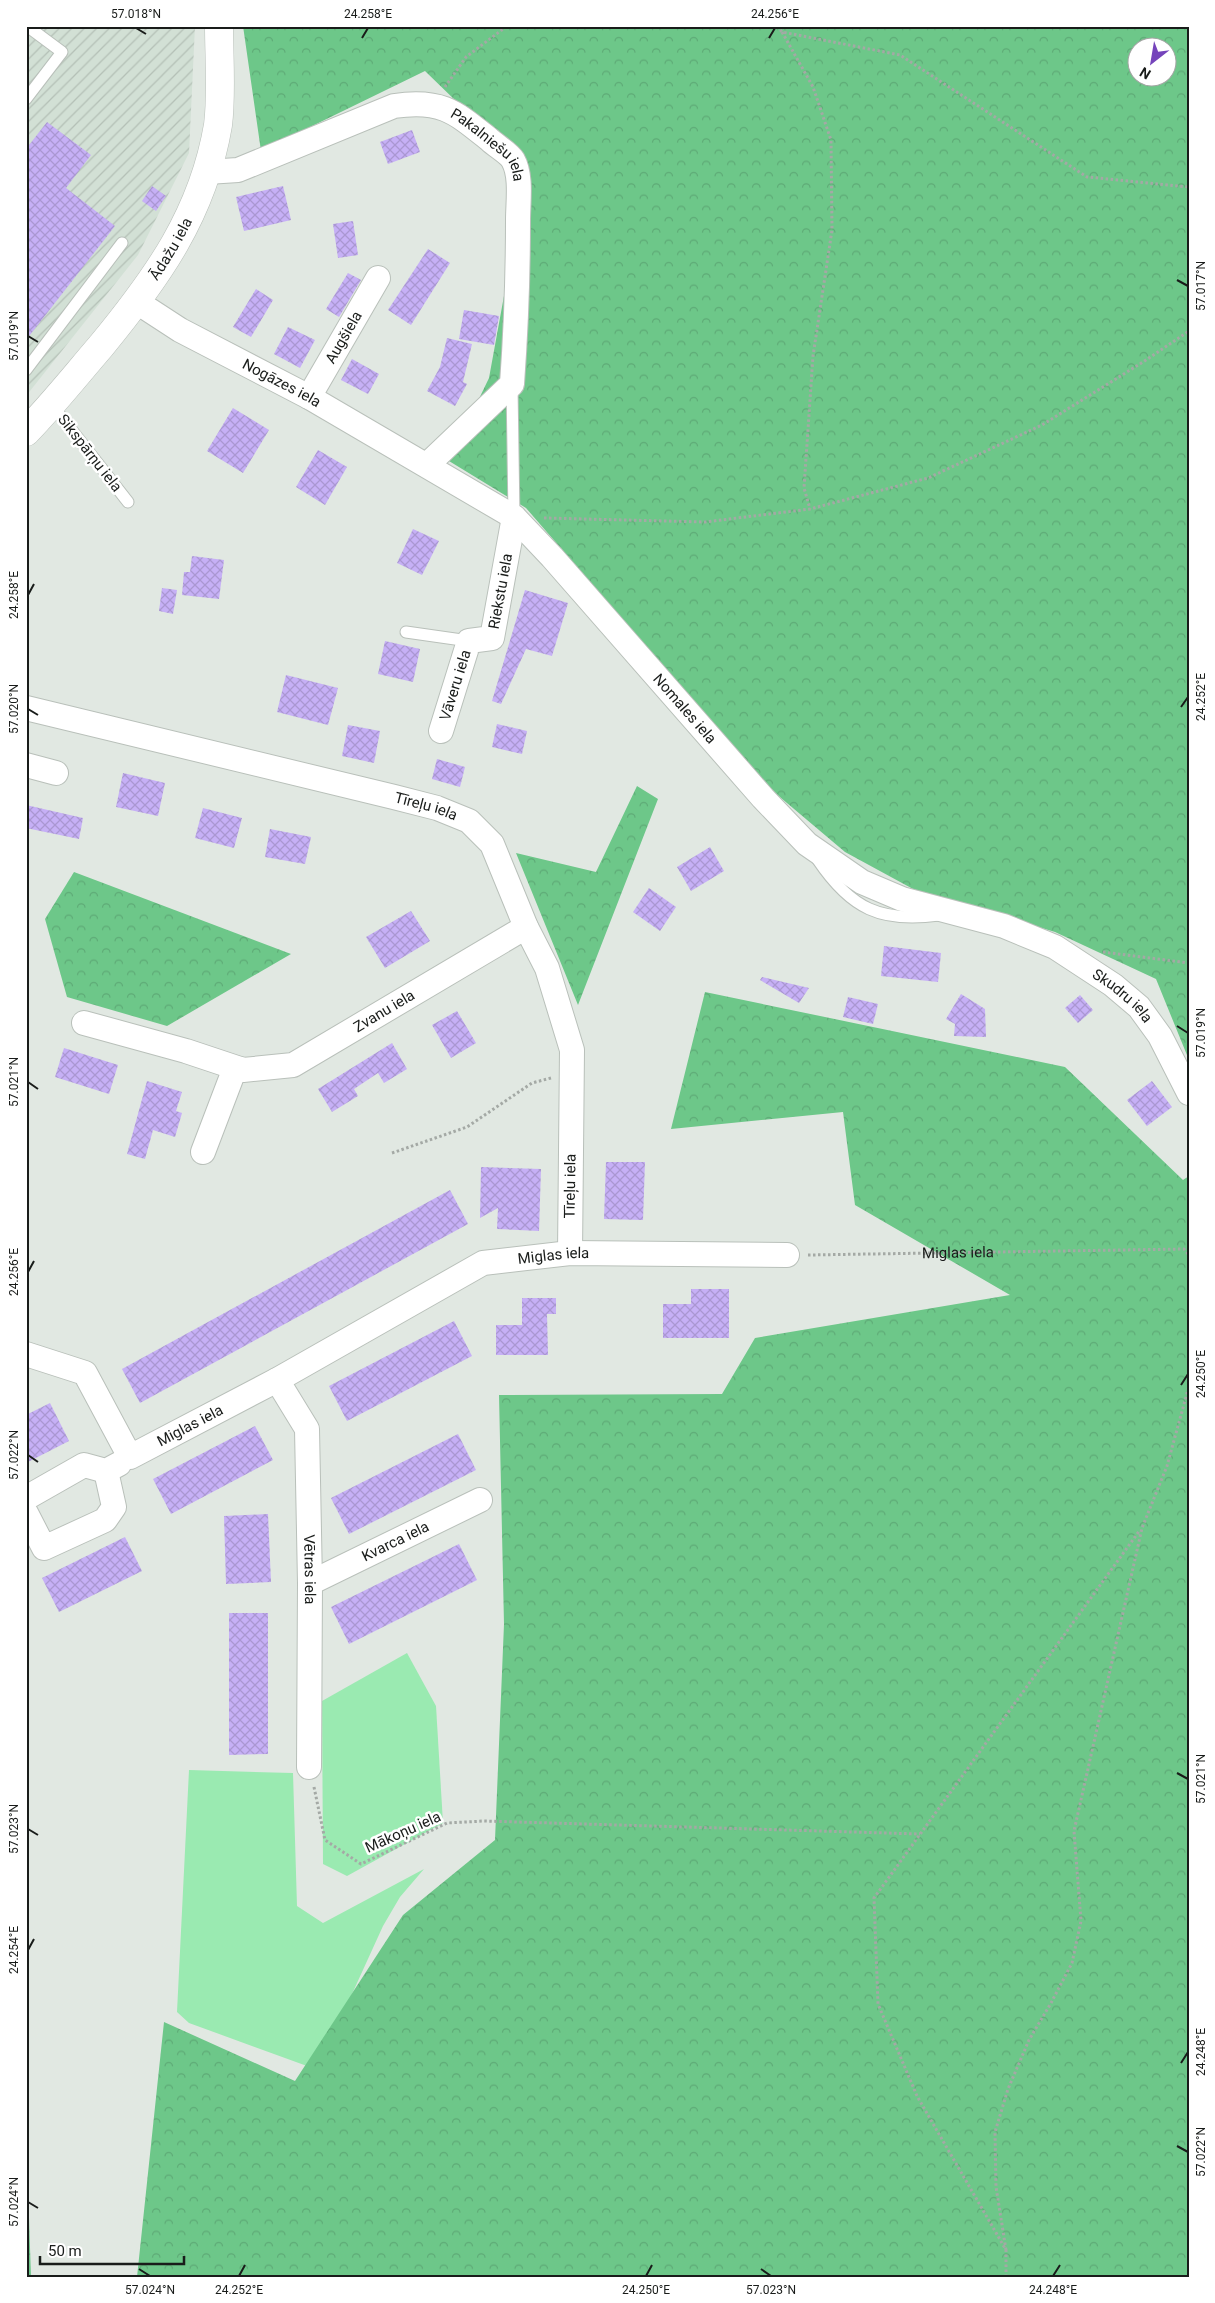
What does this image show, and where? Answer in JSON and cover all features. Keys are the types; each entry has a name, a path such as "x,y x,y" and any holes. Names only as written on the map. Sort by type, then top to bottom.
{"street":[{"name":"Ādažu iela","path":"26,432 52,405 137,302 176,244 192,211 207,172 218,123 219,26"},
{"name":"Pakalniešu iela","path":"207,172 238,170 394,106 414,103 435,105 455,112 513,159 518,181 517,316 512,384"},
{"name":"Augšiela","path":"309,397 378,278"},
{"name":"Nogāzes iela","path":"137,302 180,330 309,397 427,465"},
{"path":"427,465 512,384"},
{"name":"Nomales iela","path":"427,465 514,517 656,674 763,798 807,844 862,882 902,899 952,914"},
{"name":"Riekstu iela","path":"469,642 492,638 514,517"},
{"name":"Vāveru iela","path":"441,731 469,642"},
{"name":"Tīreļu iela","path":"26,708 437,808 469,821 492,844 508,879 526,927 547,968 572,1050 570,1253"},
{"path":"26,765 56,773"},
{"name":"Skudru iela","path":"952,914 1004,926 1055,947 1113,985 1139,1006 1160,1036 1189,1093"},
{"name":"Zvanu iela","path":"84,1023 243,1070 293,1065 526,927"},
{"path":"203,1152 235,1068"},
{"name":"Miglas iela","path":"106,1470 277,1380 483,1264 570,1253 787,1255"},
{"path":"26,1354 85,1372 130,1457"},
{"name":"Vētras iela","path":"277,1380 307,1429 310,1583 309,1767"},
{"path":"26,1498 84,1465 106,1470 114,1506 104,1520 44,1548 26,1513"},
{"name":"Kvarca iela","path":"310,1583 480,1500"}],"lane":[{"path":"26,99 62,52 27,26"},
{"path":"26,370 122,243"},
{"path":"512,384 514,517"},
{"name":"Sikspārņu iela","path":"52,405 128,502"},
{"name":"Riekstu iela","path":"406,632 469,642"}],"path":[{"path":"435,105 466,57 507,26"},
{"path":"777,26 813,87 831,140 832,230 813,356 804,488 810,509"},
{"path":"782,32 900,55 1087,177 1189,187"},
{"path":"514,517 705,522 810,509 928,478 1033,429 1143,362 1189,330"},
{"path":"1072,958 1084,950 1189,963"},
{"path":"392,1153 467,1127 532,1082 571,1073"},
{"name":"Miglas iela","path":"787,1255 1184,1250 1189,1255"},
{"path":"1006,2277 1006,2250 996,2187 995,2132 1008,2089 1029,2040 1072,1963 1081,1920 1074,1831 1142,1528 1167,1466 1189,1386"},
{"path":"1006,2250 917,2096 878,2004 874,1898 1142,1528"},
{"name":"Mākoņu iela","path":"309,1767 325,1840 360,1864 447,1823 484,1821 921,1834"}],"shaded area":[{"path":"26,26 195,26 189,153 138,255 26,396"}],"green space":[{"path":"243,26 1189,26 1189,1060 1156,979 1055,932 913,889 845,852 768,787 526,508 449,461 489,378 527,170 425,71 261,151"},
{"path":"637,786 658,799 578,1005 516,853 596,872"},
{"path":"74,872 291,954 167,1026 67,997 45,919"},
{"path":"705,992 1065,1067 1183,1180 1189,1176 1189,2277 137,2277 164,2022 295,2081 403,1915 495,1840 504,1624 499,1395 722,1394 755,1338 1010,1295 855,1205 843,1112 671,1129"},
{"path":"407,1653 436,1706 443,1823 347,1876 323,1864 322,1701"},
{"path":"189,1770 293,1773 297,1906 323,1923 424,1869 400,1897 383,1926 321,2062 307,2066 189,2023 177,2012"},
{"path":"26,2218 29,2218 31,2277 26,2277"}],"building":[{"path":"47,122 91,155 66,188 115,226 26,340 26,149"},
{"path":"412,130 420,152 388,164 380,142"},
{"path":"152,186 166,196 156,211 142,201"},
{"path":"283,186 291,220 244,231 236,197"},
{"path":"353,221 358,255 338,258 333,224"},
{"path":"428,249 450,263 411,325 388,310"},
{"path":"348,273 361,280 339,317 326,309"},
{"path":"256,289 273,300 251,337 233,327"},
{"path":"464,310 499,316 494,345 459,339"},
{"path":"288,327 315,340 300,368 274,354"},
{"path":"447,338 472,344 463,382 467,384 455,406 427,391 440,367"},
{"path":"352,359 379,374 368,394 341,380"},
{"path":"233,408 269,430 243,473 207,451"},
{"path":"318,450 347,467 325,505 296,487"},
{"path":"413,529 439,541 422,575 397,563"},
{"path":"192,556 224,560 219,599 182,595 184,572 190,572"},
{"path":"162,588 177,590 173,614 159,611"},
{"path":"525,590 568,603 552,656 526,649 501,704 492,701"},
{"path":"385,641 420,649 413,682 378,674"},
{"path":"286,675 338,688 328,725 277,712"},
{"path":"497,724 527,731 522,754 492,747"},
{"path":"348,725 380,731 374,763 342,756"},
{"path":"437,759 465,767 460,787 432,779"},
{"path":"123,773 165,783 158,816 116,807"},
{"path":"26,805 83,818 79,839 26,828"},
{"path":"203,808 242,818 234,848 195,838"},
{"path":"270,829 311,837 305,864 265,857"},
{"path":"710,847 724,871 691,891 677,867"},
{"path":"649,888 676,907 660,931 633,912"},
{"path":"411,911 430,941 385,968 366,937"},
{"path":"884,946 941,953 938,982 881,976"},
{"path":"762,977 809,988 799,1003 760,980"},
{"path":"961,994 985,1009 986,1037 954,1036 955,1024 946,1019"},
{"path":"1080,995 1093,1010 1078,1023 1065,1008"},
{"path":"848,997 878,1004 873,1024 843,1017"},
{"path":"457,1011 476,1043 451,1058 432,1025"},
{"path":"392,1043 407,1069 384,1083 378,1073 354,1089 358,1096 332,1112 318,1089"},
{"path":"64,1048 118,1065 109,1094 55,1077"},
{"path":"147,1081 182,1092 176,1111 182,1113 175,1137 153,1130 145,1159 127,1154"},
{"path":"1152,1081 1172,1107 1147,1126 1127,1100"},
{"path":"606,1162 645,1162 643,1220 604,1219"},
{"path":"481,1167 541,1169 539,1231 497,1229 498,1208 480,1218"},
{"path":"450,1190 468,1224 140,1403 122,1369"},
{"path":"691,1289 729,1289 729,1338 663,1338 663,1304 691,1304"},
{"path":"522,1298 556,1298 556,1314 547,1314 548,1355 496,1355 496,1325 522,1325"},
{"path":"454,1321 472,1356 347,1421 329,1386"},
{"path":"50,1403 69,1441 26,1463 26,1415"},
{"path":"255,1426 273,1460 171,1514 153,1479"},
{"path":"458,1434 476,1470 349,1534 331,1498"},
{"path":"268,1514 271,1582 226,1584 224,1516"},
{"path":"125,1537 142,1571 59,1612 42,1578"},
{"path":"459,1544 477,1580 349,1644 331,1607"},
{"path":"229,1613 268,1613 268,1754 229,1755"}]}
